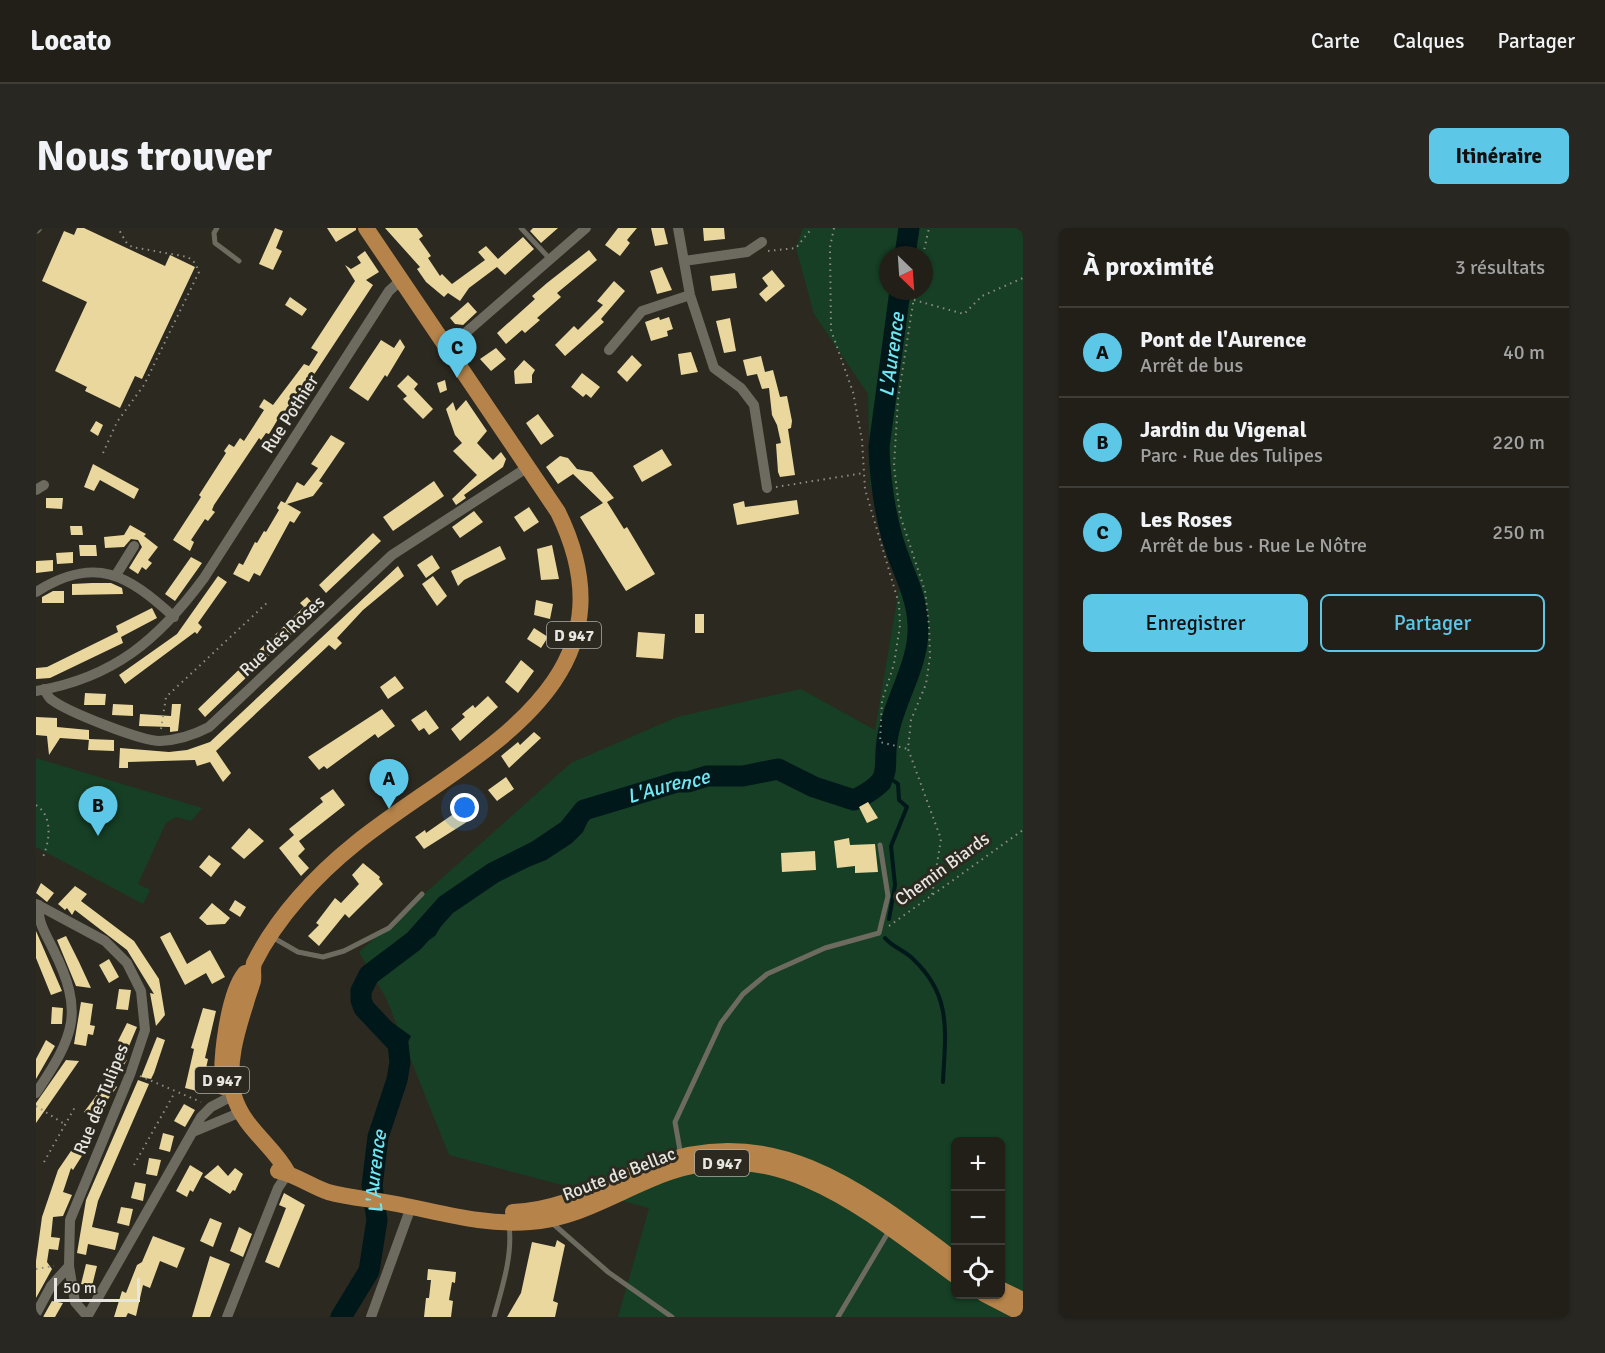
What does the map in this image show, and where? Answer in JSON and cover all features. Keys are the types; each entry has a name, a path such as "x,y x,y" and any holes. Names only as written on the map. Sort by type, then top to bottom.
{"main road":[{"name":"D 947","path":"288,1173 228,1106 221,1062 228,1026 243,975 253,966 289,910 338,859 514,729 543,698 561,671 573,638 578,615 575,558 569,536 558,512 366,228"},
{"name":"Route de Bellac","path":"592,1199 682,1155 722,1150 751,1151 783,1157 810,1167 877,1204 951,1257"},
{"name":"Route de Bellac","path":"288,1173 311,1185 346,1196 388,1202 458,1218 509,1222 548,1215 684,1168 728,1162 753,1164 795,1174 827,1187 951,1272"},
{"name":"Route de Bellac","path":"411,1207 424,1205 548,1215"},
{"path":"1005,1291 1023,1300"},
{"path":"994,1299 1023,1314"}],"street":[{"path":"447,349 586,228"},
{"path":"678,228 690,295 714,368 741,388 754,405 767,488"},
{"path":"684,261 747,252 762,242"},
{"name":"Rue Pothier","path":"40,690 91,675 134,654 174,617 209,568 389,291 401,280"},
{"path":"609,350 642,311 690,295"},
{"name":"Rue des Roses","path":"40,690 64,707 139,737 159,741 190,736 209,728 392,555 528,467"},
{"path":"116,575 134,546"},
{"path":"36,592 63,576 87,571 116,575 136,584 174,617"},
{"path":"36,1093 63,1054 71,1029 72,995 67,976 41,924 38,904"},
{"name":"Rue des Tulipes","path":"38,904 105,941 127,963 141,991 145,1030 131,1072 70,1220 69,1266 75,1302 87,1317"},
{"path":"190,1134 228,1106"},
{"path":"87,1317 201,1117 228,1106"},
{"path":"227,1317 278,1188 288,1173"},
{"path":"371,1317 411,1207"},
{"path":"36,1314 51,1286 69,1266"}],"lane":[{"path":"217,228 214,233 215,243 239,261"},
{"path":"521,228 551,260"},
{"name":"Chemin Biards","path":"879,933 888,896 880,845"},
{"path":"271,936 298,952 323,957 344,951 389,928 422,894"},
{"path":"682,1155 675,1122 720,1023 743,994 767,974 825,948 879,933"},
{"path":"548,1215 608,1272 672,1317"},
{"path":"494,1317 504,1283 511,1237 509,1222"},
{"path":"838,1317 890,1229 897,1226 936,1254 951,1259"}],"path":[{"path":"103,453 117,422 144,385 199,272 195,262 188,257 132,247 126,242 118,228"},
{"path":"747,252 796,248 812,228"},
{"path":"834,228 830,248 831,330 853,392 860,422 865,489 899,604 900,624 894,664 882,701 879,742 908,749"},
{"path":"925,246 929,228"},
{"path":"932,895 941,839 908,749 911,720 926,684 930,657 924,591 900,516 894,466 898,399 914,300 964,314 982,296 1023,278"},
{"path":"767,488 864,473"},
{"path":"159,741 166,697 269,601"},
{"path":"36,805 45,812 47,822 48,836 43,856"},
{"name":"Chemin Biards","path":"879,933 1023,830"},
{"path":"131,1072 176,1092 228,1106"},
{"path":"134,1166 176,1092"},
{"path":"36,1106 66,1125"},
{"path":"44,1162 75,1107"}],"green space":[{"path":"803,228 1023,228 1023,1317 618,1317 649,1208 449,1155 386,998 359,952 571,763 677,717 801,689 875,730 900,583 870,484 868,394 814,314 796,248"},
{"path":"36,758 202,808 191,821 176,817 166,823 138,884 150,890 143,904 36,847"}],"water":[{"path":"923,618 919,665 895,725 891,784 882,795 853,808 772,775 743,782 712,780 695,787 680,786 597,810 592,812 583,832 572,843 546,860 495,880 448,915 435,936 372,978 367,989 370,1007 411,1036 408,1042 409,1055 383,1143 378,1189 372,1188 378,1137 397,1080 400,1052 398,1044 364,1008 361,991 369,975 414,941 446,905 493,873 537,851 568,830 584,810 677,782 688,782 707,776 743,776 778,769 840,797 854,800 872,791 881,785 885,776 888,735 894,708 912,664 919,626"},
{"path":"373,1209 381,1210 378,1254 370,1276 346,1317 341,1317 369,1271 377,1220"}],"building":[{"path":"77,228 84,228 165,266 170,255 195,267 142,379 135,376 120,408 85,391 87,387 55,371 87,302 42,281 64,231 74,235"},
{"path":"275,228 283,231 276,248 282,251 273,270 259,264"},
{"path":"327,228 356,228 356,230 336,242"},
{"path":"385,228 417,228 423,236 419,239 431,256 428,258 440,276 442,274 452,284 485,260 478,252 486,246 498,259 523,237 534,249 505,275 497,267 469,288 460,301 448,293 444,297 426,282 417,269 420,267"},
{"path":"533,228 558,228 541,243 530,231"},
{"path":"618,228 637,228 627,240 630,243 620,256 605,245"},
{"path":"651,228 664,228 668,244 655,246"},
{"path":"703,228 724,228 725,239 704,241"},
{"path":"589,250 597,260 557,293 561,297 537,318 540,320 525,333 522,330 506,344 497,333 535,299 532,296"},
{"path":"365,251 379,272 366,280 373,285 294,405 281,421 278,419 269,434 266,433 261,440 259,438 214,505 212,510 215,512 208,521 205,519 191,540 194,542 190,551 173,540 201,497 199,495 226,453 224,451 229,444 234,447 240,438 244,441 264,410 259,407 264,399 273,405 304,364 309,366 318,352 311,348 355,281 345,265 351,269 361,263 357,257"},
{"path":"662,267 672,290 657,294 650,271"},
{"path":"772,270 785,286 766,302 759,294 768,286 762,278"},
{"path":"735,273 737,288 712,291 710,276"},
{"path":"614,281 625,291 601,319 604,322 565,356 555,345 574,326 578,330 603,305 597,301"},
{"path":"290,297 307,309 302,316 285,305"},
{"path":"468,302 477,312 463,325 455,324 450,318"},
{"path":"659,317 660,320 669,317 673,329 667,331 668,336 651,341 645,322"},
{"path":"730,318 736,351 724,353 716,321"},
{"path":"400,339 405,347 387,377 385,375 368,401 349,388 381,340 394,348"},
{"path":"496,348 506,359 491,371 480,359"},
{"path":"691,352 698,372 681,375 678,354"},
{"path":"632,355 642,365 627,382 617,372"},
{"path":"761,356 765,372 773,370 780,397 787,396 792,421 791,428 788,429 795,475 780,477 778,472 776,444 781,443 772,415 769,388 762,389 757,374 747,376 743,360"},
{"path":"524,360 535,370 532,383 515,384 514,371"},
{"path":"582,373 600,387 591,398 586,394 583,397 571,387"},
{"path":"408,375 418,384 414,389 433,409 423,419 403,399 407,396 397,386"},
{"path":"445,380 447,390 440,393 437,383"},
{"path":"466,400 487,431 477,443 493,460 501,452 506,459 503,467 464,495 466,498 456,505 452,499 477,475 453,451 462,443 455,435 446,409 453,402 456,411"},
{"path":"538,414 554,436 541,445 526,423"},
{"path":"96,421 103,425 98,436 90,431"},
{"path":"331,435 345,443 319,481 323,483 313,496 287,504 301,512 294,523 290,521 260,576 254,573 249,582 233,574 239,563 243,565 255,542 257,543 264,531 266,532 279,510 277,508 281,501 285,503 297,482 304,486 318,468 311,464"},
{"path":"662,449 672,465 642,482 633,466"},
{"path":"560,456 568,458 577,469 592,472 614,498 607,502 624,529 627,527 655,574 626,591 580,517 603,503 573,474 558,484 546,467"},
{"path":"93,464 139,489 134,499 100,480 94,491 84,487"},
{"path":"434,481 444,496 393,531 383,517"},
{"path":"46,498 63,498 62,509 46,508"},
{"path":"797,500 799,514 737,525 733,504 744,501 745,507"},
{"path":"529,507 539,522 524,532 514,517"},
{"path":"474,511 483,522 460,538 452,527"},
{"path":"130,525 146,534 144,536 158,547 148,560 152,563 146,570 142,567 138,574 129,568 142,547 138,540 131,539 124,547 105,548 104,537 124,535"},
{"path":"70,526 82,526 83,535 71,535"},
{"path":"373,533 381,541 326,593 319,585"},
{"path":"79,545 96,545 97,556 80,556"},
{"path":"552,545 559,579 541,580 537,549"},
{"path":"500,546 506,559 464,580 458,586 451,571"},
{"path":"73,552 73,563 57,564 56,553"},
{"path":"432,555 440,568 426,578 417,565"},
{"path":"191,557 202,563 175,601 165,594"},
{"path":"53,560 53,571 36,573 36,561"},
{"path":"398,566 404,576 363,610 337,638 342,643 335,650 329,645 216,751 231,773 223,782 210,762 197,766 195,760 128,762 128,768 119,768 120,748 169,752 187,750 210,742"},
{"path":"218,576 227,582 198,623 202,627 197,634 195,632 125,684 119,675 177,634"},
{"path":"433,576 447,596 437,606 422,584"},
{"path":"111,583 122,588 123,594 72,595 72,584"},
{"path":"53,591 64,591 64,603 42,603 42,597"},
{"path":"307,597 318,609 205,717 198,709 304,607 300,603"},
{"path":"536,600 553,604 550,619 534,615"},
{"path":"152,608 157,618 121,637 123,643 50,678 36,679 36,668 47,667 118,632 116,626"},
{"path":"695,614 704,614 704,633 695,633"},
{"path":"534,628 548,637 541,648 527,639"},
{"path":"638,632 665,634 663,659 636,657"},
{"path":"521,660 534,671 518,693 505,682"},
{"path":"395,676 404,688 388,699 380,687"},
{"path":"85,693 106,694 105,705 84,705"},
{"path":"488,696 498,707 460,741 451,729 465,717 462,714 473,705 475,708"},
{"path":"113,704 133,705 133,716 112,715"},
{"path":"172,704 181,704 178,731 170,732 170,727 139,726 140,714 171,716"},
{"path":"382,709 395,726 378,738 375,734 327,769 324,766 319,770 308,757"},
{"path":"426,710 439,728 429,735 424,728 419,731 411,720"},
{"path":"36,717 57,718 57,727 89,730 89,740 60,738 49,755 47,736 36,735"},
{"path":"534,732 541,738 509,768 501,756 518,742 520,745"},
{"path":"89,739 114,740 114,751 88,750"},
{"path":"506,777 514,789 497,801 488,790"},
{"path":"333,789 345,805 299,841 305,849 298,856 309,868 301,876 279,848 294,835 289,829 323,802 320,798"},
{"path":"868,802 878,818 867,823 859,807"},
{"path":"462,808 470,820 424,849 415,837 425,830 426,833"},
{"path":"249,828 264,841 244,859 231,848"},
{"path":"849,838 850,845 875,844 878,872 855,873 855,866 837,868 834,841"},
{"path":"815,851 816,870 782,872 781,853"},
{"path":"209,855 221,864 211,877 199,867"},
{"path":"363,863 380,877 383,884 349,918 345,914 319,946 308,936 319,925 316,923 335,898 341,903 359,884 352,875"},
{"path":"41,883 54,893 47,902 36,893"},
{"path":"75,886 87,894 81,901 134,941 159,979 165,1015 156,1026 150,993 154,994 127,950 75,910 72,915 67,908 65,910 58,904"},
{"path":"235,900 246,907 240,917 229,910"},
{"path":"212,903 230,918 225,924 207,925 199,918"},
{"path":"36,931 62,991 51,995 36,958"},
{"path":"170,932 187,964 210,950 225,977 212,984 206,973 185,985 160,937"},
{"path":"66,936 91,988 76,986 57,940"},
{"path":"109,959 119,977 109,983 99,965"},
{"path":"119,989 131,990 128,1010 116,1009"},
{"path":"81,1002 93,1004 90,1025 95,1026 93,1035 88,1034 86,1046 74,1044"},
{"path":"52,1007 63,1008 62,1024 51,1024"},
{"path":"203,1008 216,1011 205,1058 208,1059 201,1092 185,1088 194,1049 191,1048"},
{"path":"127,1023 137,1027 129,1046 118,1041"},
{"path":"157,1037 165,1040 154,1073 151,1079 141,1077"},
{"path":"46,1040 55,1046 36,1079 36,1059"},
{"path":"120,1054 127,1060 118,1074 109,1067"},
{"path":"66,1060 79,1061 36,1123 36,1103"},
{"path":"108,1080 117,1087 93,1119 84,1112"},
{"path":"138,1080 149,1084 98,1201 92,1227 119,1233 115,1250 88,1244 86,1255 77,1253 86,1200"},
{"path":"184,1104 195,1110 185,1127 174,1121"},
{"path":"86,1129 95,1135 73,1170 71,1168 63,1192 72,1195 63,1216 53,1217 51,1237 60,1238 58,1250 49,1249 47,1262 52,1269 36,1298 36,1261 42,1217 58,1170"},
{"path":"163,1133 174,1136 170,1152 159,1149"},
{"path":"149,1158 161,1160 157,1176 146,1174"},
{"path":"190,1165 203,1173 193,1192 190,1190 187,1197 176,1191"},
{"path":"218,1165 228,1176 235,1168 243,1174 235,1191 233,1190 230,1194 204,1177"},
{"path":"135,1182 146,1184 143,1201 131,1198"},
{"path":"284,1193 305,1205 279,1268 265,1262 286,1208 279,1205"},
{"path":"121,1207 133,1209 129,1226 117,1223"},
{"path":"210,1218 222,1223 213,1247 200,1241"},
{"path":"239,1227 252,1234 243,1257 230,1251"},
{"path":"153,1236 185,1248 177,1268 160,1261 150,1288 143,1285 136,1316 128,1313 126,1317 114,1317 122,1291 126,1293 137,1265 142,1262"},
{"path":"557,1240 565,1245 553,1301 558,1303 555,1317 507,1317 521,1293 532,1242 555,1247"},
{"path":"210,1256 230,1264 210,1317 192,1317"},
{"path":"86,1264 97,1266 92,1286 81,1284"},
{"path":"428,1269 456,1272 449,1300 453,1301 451,1317 424,1317 431,1280 427,1280"},
{"path":"52,1301 63,1303 55,1317 43,1317"}],"waterway":[{"name":"L'Aurence","path":"906,246 909,228"},
{"name":"L'Aurence","path":"341,1317 369,1271 377,1220 372,1186 378,1137 397,1080 400,1062 398,1044 364,1008 361,1000 361,991 369,975 414,941 446,905 493,873 537,851 568,830 584,810 677,782 688,782 707,776 743,776 778,769 814,787 854,800 868,792 883,778 889,730 912,665 918,638 915,602 895,548 887,515 879,447 899,300"},
{"path":"889,919 895,885 891,846 907,807 899,800 898,784 894,781"},
{"path":"885,938 907,954 927,974 941,1002 945,1032 943,1082"}],"place":[{"name":"Les Roses","path":"457,378"},
{"name":"Pont de l'Aurence","path":"389,809"},
{"name":"Jardin du Vigenal","path":"98,836"}]}
